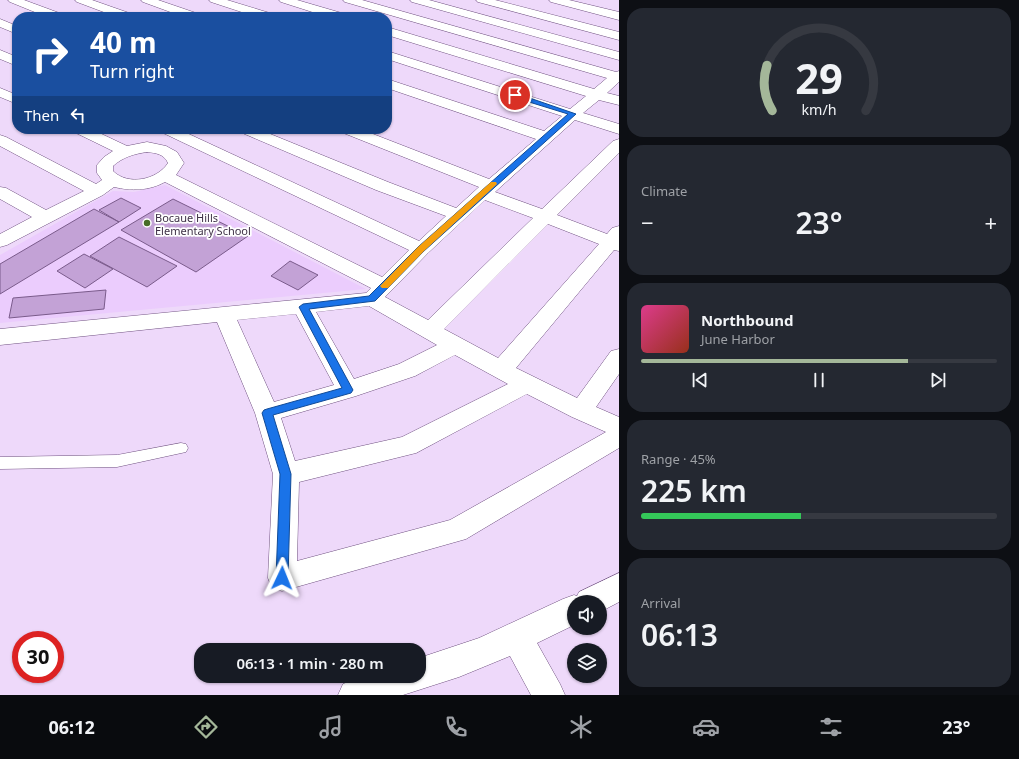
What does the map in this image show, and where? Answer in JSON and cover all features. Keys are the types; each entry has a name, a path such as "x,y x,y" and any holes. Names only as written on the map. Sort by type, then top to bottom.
{"street":[{"path":"14,0 45,12"},
{"path":"81,0 114,12"},
{"path":"142,11 177,0"},
{"path":"215,0 253,12"},
{"path":"285,0 325,12"},
{"path":"349,0 389,12"},
{"path":"416,0 437,2 619,56"},
{"path":"482,0 619,36"},
{"path":"555,0 619,16"},
{"path":"591,9 604,0"},
{"path":"392,28 437,2"},
{"path":"163,5 182,12"},
{"path":"392,13 618,76"},
{"path":"0,23 12,28"},
{"path":"392,33 619,101"},
{"path":"0,54 12,60"},
{"path":"392,57 619,128"},
{"path":"0,70 12,64"},
{"path":"0,337 303,307 378,293 421,249 572,114 618,76"},
{"path":"392,85 546,137"},
{"path":"0,92 12,98"},
{"path":"89,134 125,151"},
{"path":"177,134 278,183 421,249"},
{"path":"166,151 198,134"},
{"path":"257,134 382,186 460,215"},
{"path":"358,134 546,217 616,240 501,370"},
{"path":"0,140 97,191"},
{"path":"430,330 619,144"},
{"path":"147,147 166,151 173,156 176,163 173,170 166,176 154,182 125,184 113,180 105,173 105,165 112,157 125,151 147,147"},
{"path":"166,176 378,293 430,330 455,345 527,384 619,427"},
{"path":"0,241 97,191 113,180"},
{"path":"0,192 45,217"},
{"path":"303,307 348,390"},
{"path":"224,314 267,413 286,474 282,578 456,530 619,436"},
{"path":"267,413 348,390 407,370 455,345"},
{"path":"580,410 619,357"},
{"path":"286,474 407,446 527,384"},
{"path":"603,595 619,587"},
{"path":"426,674 517,637 567,612"},
{"path":"517,637 549,695"},
{"path":"354,695 401,683"}],"lane":[{"path":"0,463 116,461 181,448"}],"shaded area":[{"name":"Bocaue Hills Elementary School","path":"165,185 366,289 0,323 0,255 113,191 134,192"}],"building":[{"path":"121,198 141,208 119,222 99,210"},
{"path":"173,199 248,236 196,272 121,230"},
{"path":"94,209 119,222 0,294 0,264"},
{"path":"119,237 177,266 147,287 90,256"},
{"path":"84,254 113,269 85,288 57,271"},
{"path":"290,261 318,275 298,290 271,276"},
{"path":"106,290 104,309 9,318 13,298"}],"slow traffic":[{"path":"385,286 421,249 494,184"}],"place":[{"name":"Bocaue Hills Elementary School","path":"147,223"}],"route":[{"path":"282,578 286,474 267,413 348,390 303,307 372,299 421,249 572,114 515,95"}]}
